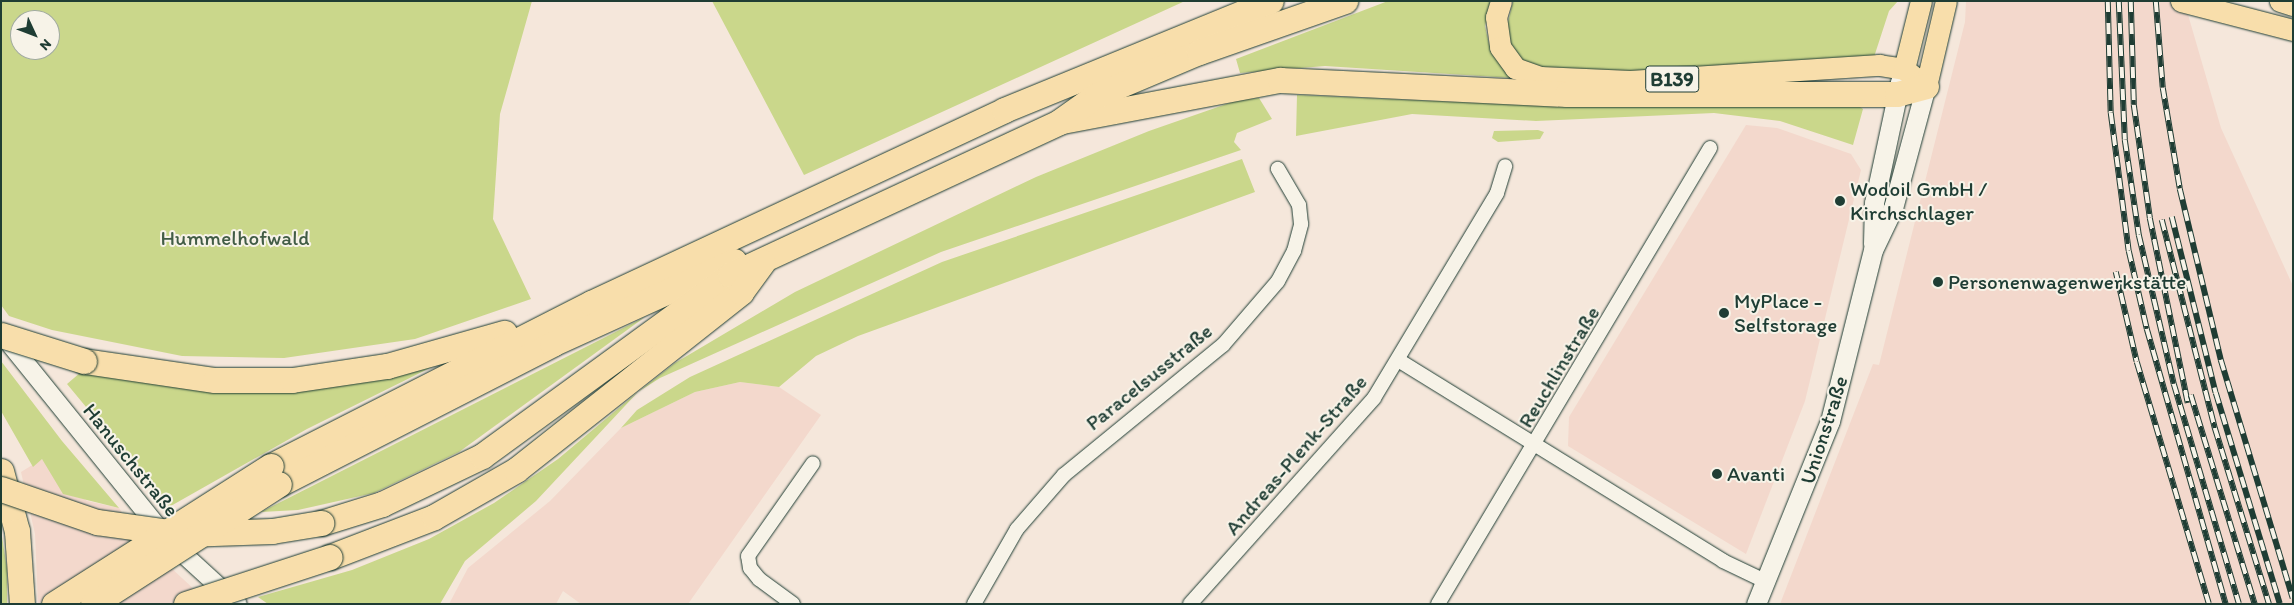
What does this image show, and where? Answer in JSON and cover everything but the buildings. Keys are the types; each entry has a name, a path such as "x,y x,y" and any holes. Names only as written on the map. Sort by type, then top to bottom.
{"highway":[{"path":"1137,53 1225,1"},
{"path":"54,604 275,475 592,303 1004,110 1137,53 1271,1"},
{"path":"1,489 97,522 184,534 272,531 321,523 382,504 482,456 687,304 766,258 1059,122 1097,94 1199,52 1345,1"},
{"path":"1059,122 1280,80 1567,94 1898,94 1926,86"},
{"path":"93,604 275,475 478,381 725,262 766,258"},
{"path":"186,604 330,558 434,517 516,470 741,292 766,258"},
{"path":"1,334 84,361 215,380 343,375 446,352 592,303"},
{"path":"1,471 17,532 22,604"}],"main road":[{"name":"B139","path":"1501,1 1496,17 1500,47 1516,68 1540,77 1630,81 1879,65 1904,69 1926,86"},
{"name":"Unionstraße","path":"1873,250 1874,203 1898,94 1922,1"},
{"name":"Unionstraße","path":"1756,604 1767,582 1830,421 1873,250 1893,208 1926,86 1946,1"},
{"path":"2181,1 2293,30"},
{"path":"2280,1 2293,5"}],"street":[{"name":"Reuchlinstraße","path":"1438,604 1536,445 1710,148"},
{"name":"Andreas-Plenk-Straße","path":"1190,604 1350,430 1398,360 1497,194 1505,166"},
{"name":"Paracelsusstraße","path":"974,604 1018,528 1064,475 1222,345 1278,281 1294,251 1300,216 1293,192 1278,168"},
{"name":"Hanuschstraße","path":"1,334 169,541 238,604"},
{"path":"1398,360 1728,564 1767,582"},
{"path":"793,604 759,579 750,568 748,556 813,463"}],"shaded area":[{"path":"1966,1 2184,1 2221,128 2293,286 2293,604 1780,604 1873,364 1879,365 1965,22"},
{"path":"1746,125 1777,128 1851,154 1861,170 1805,401 1746,554 1568,446 1569,417"},
{"path":"740,382 779,387 821,415 688,604 581,604 563,591 556,604 449,604 468,568 550,501 621,428 695,392"},
{"path":"42,459 87,501 119,508 142,541 210,604 38,604 35,534 21,472"}],"green space":[{"name":"Hummelhofwald","path":"1,1 532,1 500,114 493,219 531,299 415,339 284,358 182,356 52,330 9,316 1,305"},
{"path":"712,1 966,2 1185,1 804,175"},
{"path":"1388,1 1491,1 1485,26 1489,44 1512,78 1325,66 1240,73 1236,59"},
{"path":"1513,1 1898,1 1889,11 1874,57 1652,72 1561,72 1527,64 1512,51 1506,31"},
{"path":"1297,95 1579,107 1854,103 1863,109 1853,145 1780,121 1714,113 1536,121 1412,114 1296,136"},
{"path":"1259,98 1272,119 1237,133 1234,142 1241,150 941,252 660,378 638,392 675,363 795,292 1036,177 1149,131 1238,100"},
{"path":"1538,130 1544,132 1540,139 1498,142 1492,138 1494,131"},
{"path":"1242,159 1255,192 858,336 816,356 779,387 740,382 695,392 621,428 637,410 690,377 942,262"},
{"path":"645,317 459,452 374,493 298,510 261,512"},
{"path":"448,359 307,429 169,507 67,384 81,372 178,387"},
{"path":"1,361 62,441 119,508 63,494 42,459 33,467 1,411"},
{"path":"638,392 536,501 465,561 440,604 268,604 258,597 352,570 429,539 494,503 558,459"},
{"path":"1,530 7,569 7,604 1,604"}],"railway":[{"path":"2108,1 2111,113 2129,251 2147,329 2226,604"},
{"path":"2119,1 2125,140 2139,235 2174,384 2239,604"},
{"path":"2131,1 2134,105 2150,218 2188,403"},
{"path":"2156,1 2163,88 2180,189 2221,360 2293,598"},
{"path":"2172,217 2216,393 2280,604"},
{"path":"2162,220 2215,428 2269,604"},
{"path":"2116,272 2137,362 2209,604"},
{"path":"2191,395 2255,604"}],"place":[{"name":"Wodoil GmbH / Kirchschlager","path":"1840,201"},
{"name":"Personenwagenwerkstätte","path":"1938,282"},
{"name":"MyPlace - Selfstorage","path":"1724,313"},
{"name":"Avanti","path":"1717,474"}]}
